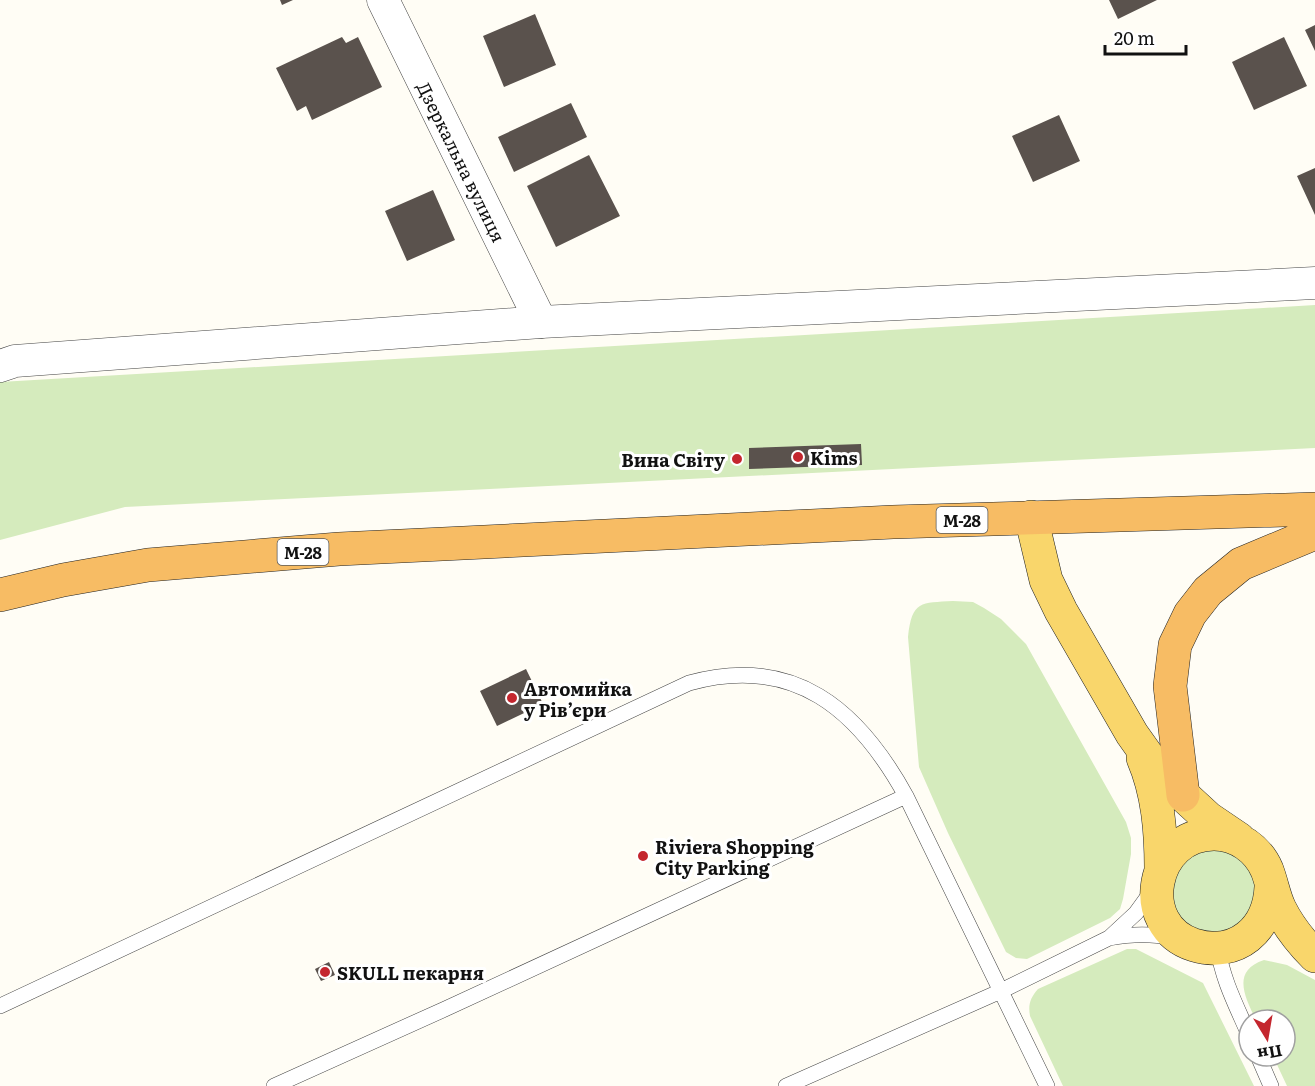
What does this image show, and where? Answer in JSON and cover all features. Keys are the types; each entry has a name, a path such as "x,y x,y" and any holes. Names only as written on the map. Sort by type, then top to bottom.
{"highway":[{"name":"М-28","path":"0,595 63,580 148,565 339,549 621,534 1030,517 1315,509"},
{"path":"1183,795 1170,686 1175,645 1190,614 1208,591 1241,564 1315,533"}],"main road":[{"path":"1030,517 1046,580 1061,611 1132,734 1154,765 1183,795 1208,818 1240,840 1261,859 1288,924 1315,956 1275,945 1213,945 1177,935 1167,924 1160,912 1157,898 1161,834 1156,800 1146,766 1132,734"},
{"path":"1159,876 1168,857 1177,847 1201,835 1214,834 1240,840"},
{"path":"1213,945 1246,939 1257,929 1266,916 1271,887"}],"street":[{"name":"Дзеркальна вулиця","path":"383,0 541,322"},
{"path":"0,366 15,361 541,322 1315,283"}],"lane":[{"path":"0,1006 689,683 745,674 768,677 814,692 858,728 876,747 906,796 1047,1086"},
{"path":"283,1085 906,796"},
{"path":"1109,938 1136,913 1159,876"},
{"path":"786,1086 1001,991 1109,938 1129,934 1150,934 1213,945 1237,1008"},
{"path":"1263,1068 1271,1086"}],"green space":[{"path":"1315,305 1315,448 125,507 0,540 0,382"},
{"path":"933,602 973,602 984,608 1001,619 1026,644 1126,822 1131,838 1131,854 1120,909 1110,918 1027,959 1016,958 1006,952 948,833 919,767 908,637 910,625 912,616 920,606"},
{"path":"1223,843 1258,873 1254,917 1214,940 1172,919 1168,871 1177,857"},
{"path":"1127,949 1136,949 1203,983 1237,1052 1237,1068 1245,1068 1254,1086 1063,1086 1030,1016 1031,999 1038,989"},
{"path":"1264,960 1287,965 1315,980 1315,1086 1287,1086 1279,1068 1297,1068 1297,1008 1251,1008 1245,994 1244,978 1247,971"}],"building":[{"path":"280,0 293,0 282,5"},
{"path":"1109,0 1157,0 1118,19"},
{"path":"535,14 556,65 504,87 483,36"},
{"path":"1315,25 1315,51 1305,30"},
{"path":"342,37 346,43 358,37 382,87 312,120 306,106 297,111 276,68"},
{"path":"1284,37 1307,86 1254,110 1232,62"},
{"path":"571,103 587,137 514,172 498,137"},
{"path":"1059,115 1080,161 1033,182 1012,136"},
{"path":"589,155 620,216 556,247 527,186"},
{"path":"1315,168 1315,215 1297,176"},
{"path":"433,190 455,240 407,261 385,211"},
{"path":"861,444 862,465 749,469 749,448"},
{"name":"Автомийка у Рівʼєри","path":"526,669 543,704 497,726 480,691"},
{"name":"SKULL пекарня","path":"329,962 335,975 321,981 315,969"}],"place":[{"name":"Kims","path":"798,457"},
{"name":"Вина Світу","path":"737,459"},
{"name":"Автомийка у Рівʼєри","path":"512,698"},
{"name":"Riviera Shopping City Parking","path":"643,856"},
{"name":"SKULL пекарня","path":"325,972"}]}
